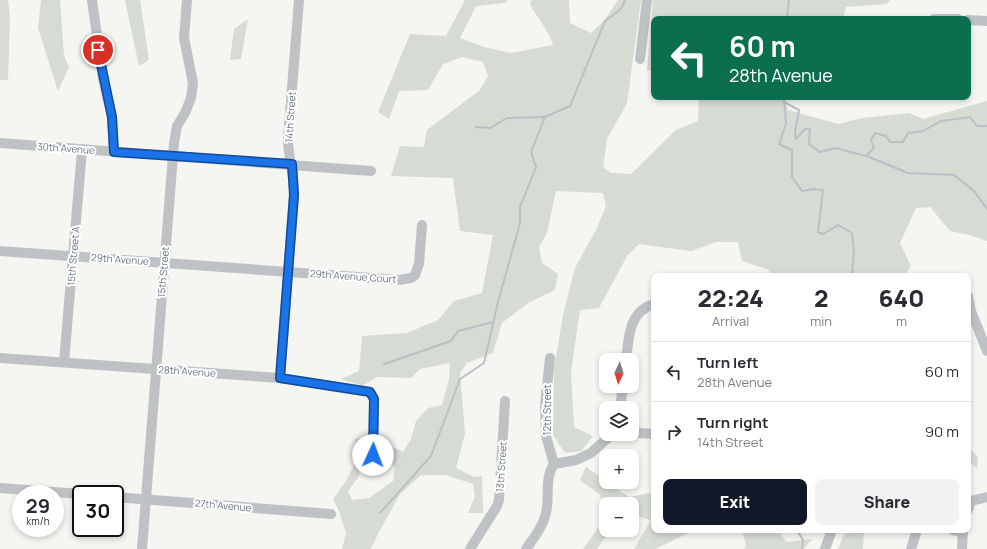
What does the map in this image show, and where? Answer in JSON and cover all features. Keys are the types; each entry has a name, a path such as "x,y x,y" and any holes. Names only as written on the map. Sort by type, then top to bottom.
{"street":[{"path":"92,0 103,79 112,117 114,152"},
{"name":"15th Street","path":"142,549 173,156 176,130 188,106 193,83 184,38 187,0"},
{"name":"14th Street","path":"280,378 294,195 292,164 288,150 288,139 299,0"},
{"path":"640,59 647,0"},
{"path":"971,20 987,20"},
{"name":"30th Avenue","path":"0,143 371,171"},
{"name":"15th Street A","path":"64,362 82,150"},
{"name":"29th Avenue Court","path":"288,272 394,279 411,278 415,275 418,264 422,226"},
{"name":"29th Avenue","path":"0,251 288,272"},
{"path":"627,353 632,322 644,309 651,306"},
{"path":"971,311 987,351"},
{"name":"28th Avenue","path":"0,358 280,378 370,392 373,394 373,455"},
{"name":"12th Street","path":"550,358 546,393 546,436 554,464"},
{"name":"13th Street","path":"470,549 497,506 499,500 505,401"},
{"path":"639,433 651,434"},
{"path":"526,549 540,529 546,514 549,471 554,464 576,460 591,453 604,441"},
{"path":"0,488 72,493"},
{"name":"27th Avenue","path":"124,498 332,514"},
{"path":"971,505 987,498"},
{"path":"826,549 831,533"},
{"path":"911,549 916,533"},
{"path":"962,549 963,533"}],"shaded area":[{"path":"0,0 8,0 10,17 8,80 0,80"},
{"path":"41,0 60,0 64,56 69,67 58,91 38,28"},
{"path":"125,0 140,0 149,60 139,66"},
{"path":"465,0 508,0 505,3 476,6 460,38 484,47 511,53 553,45 530,4 531,0 569,0 570,23 591,33 604,21 618,0 641,0 627,103 607,139 603,167 611,173 631,174 676,130 698,121 699,100 785,100 788,110 838,124 862,118 909,113 923,119 987,101 987,241 970,235 950,231 930,207 916,208 900,243 911,266 906,273 770,273 769,270 742,261 738,242 716,242 691,251 639,244 627,256 599,308 580,310 571,372 574,427 593,436 581,451 565,453 553,435 554,369 563,315 575,268 596,230 606,206 603,193 556,191 547,233 539,247 542,263 558,274 555,290 528,303 502,323 493,353 467,363 460,373 465,434 456,468 474,477 482,476 483,513 468,513 475,497 473,484 446,475 421,475 400,494 371,549 342,549 346,533 339,511 333,499 346,481 356,461 355,439 362,438 359,476 348,491 352,500 369,498 393,481 395,467 384,455 384,443 403,452 411,439 416,421 428,408 442,405 449,379 450,363 420,369 411,378 377,377 362,386 341,379 359,371 362,336 407,333 438,320 454,301 482,293 493,235 460,231 453,178 391,176 400,146 424,147 427,130 480,90 488,76 483,62 462,57 443,64 428,90 399,91 389,119 378,112 410,34 446,36"},
{"path":"653,0 891,0 886,4 846,7 844,16 652,16"},
{"path":"248,19 241,59 230,60 234,29"},
{"path":"651,23 651,71 647,70"},
{"path":"971,450 978,457 977,468 971,463"},
{"path":"586,467 599,476 599,489 618,489 629,497 601,497 580,480"},
{"path":"651,493 651,520 639,517 639,497 629,497"},
{"path":"651,520 651,533 689,533 655,549 634,549"},
{"path":"599,527 599,537 607,537 597,549 583,549"},
{"path":"743,533 780,533 786,542 812,539 804,549 744,549 746,545"},
{"path":"845,533 864,533 863,549 838,549"}],"waterway":[{"path":"380,513 431,456 460,379 484,363 498,302 520,223 520,207 536,167 531,152 545,117 570,106 605,21 621,9 625,0"},
{"path":"787,16 789,0"},
{"path":"784,100 786,124 779,144 792,150 792,177 802,191 813,189 823,190 818,232 823,234 838,225 852,233 854,251 852,273"},
{"path":"784,102 799,110 795,132 796,139 805,129 810,129 809,144 820,152 835,148 866,156 874,148 871,140 875,133 886,136 890,142 903,142 908,133 923,131 941,121 970,117 977,126 987,126"},
{"path":"476,127 490,128 507,118 545,117"},
{"path":"867,156 908,173 954,175 974,191 987,209"},
{"path":"384,364 451,341 458,331 493,322"},
{"path":"799,533 803,540 802,549"}],"route":[{"path":"98,50 112,117 114,152 292,164 294,174 294,195 280,378 338,386 370,392 373,394 373,455"}]}
